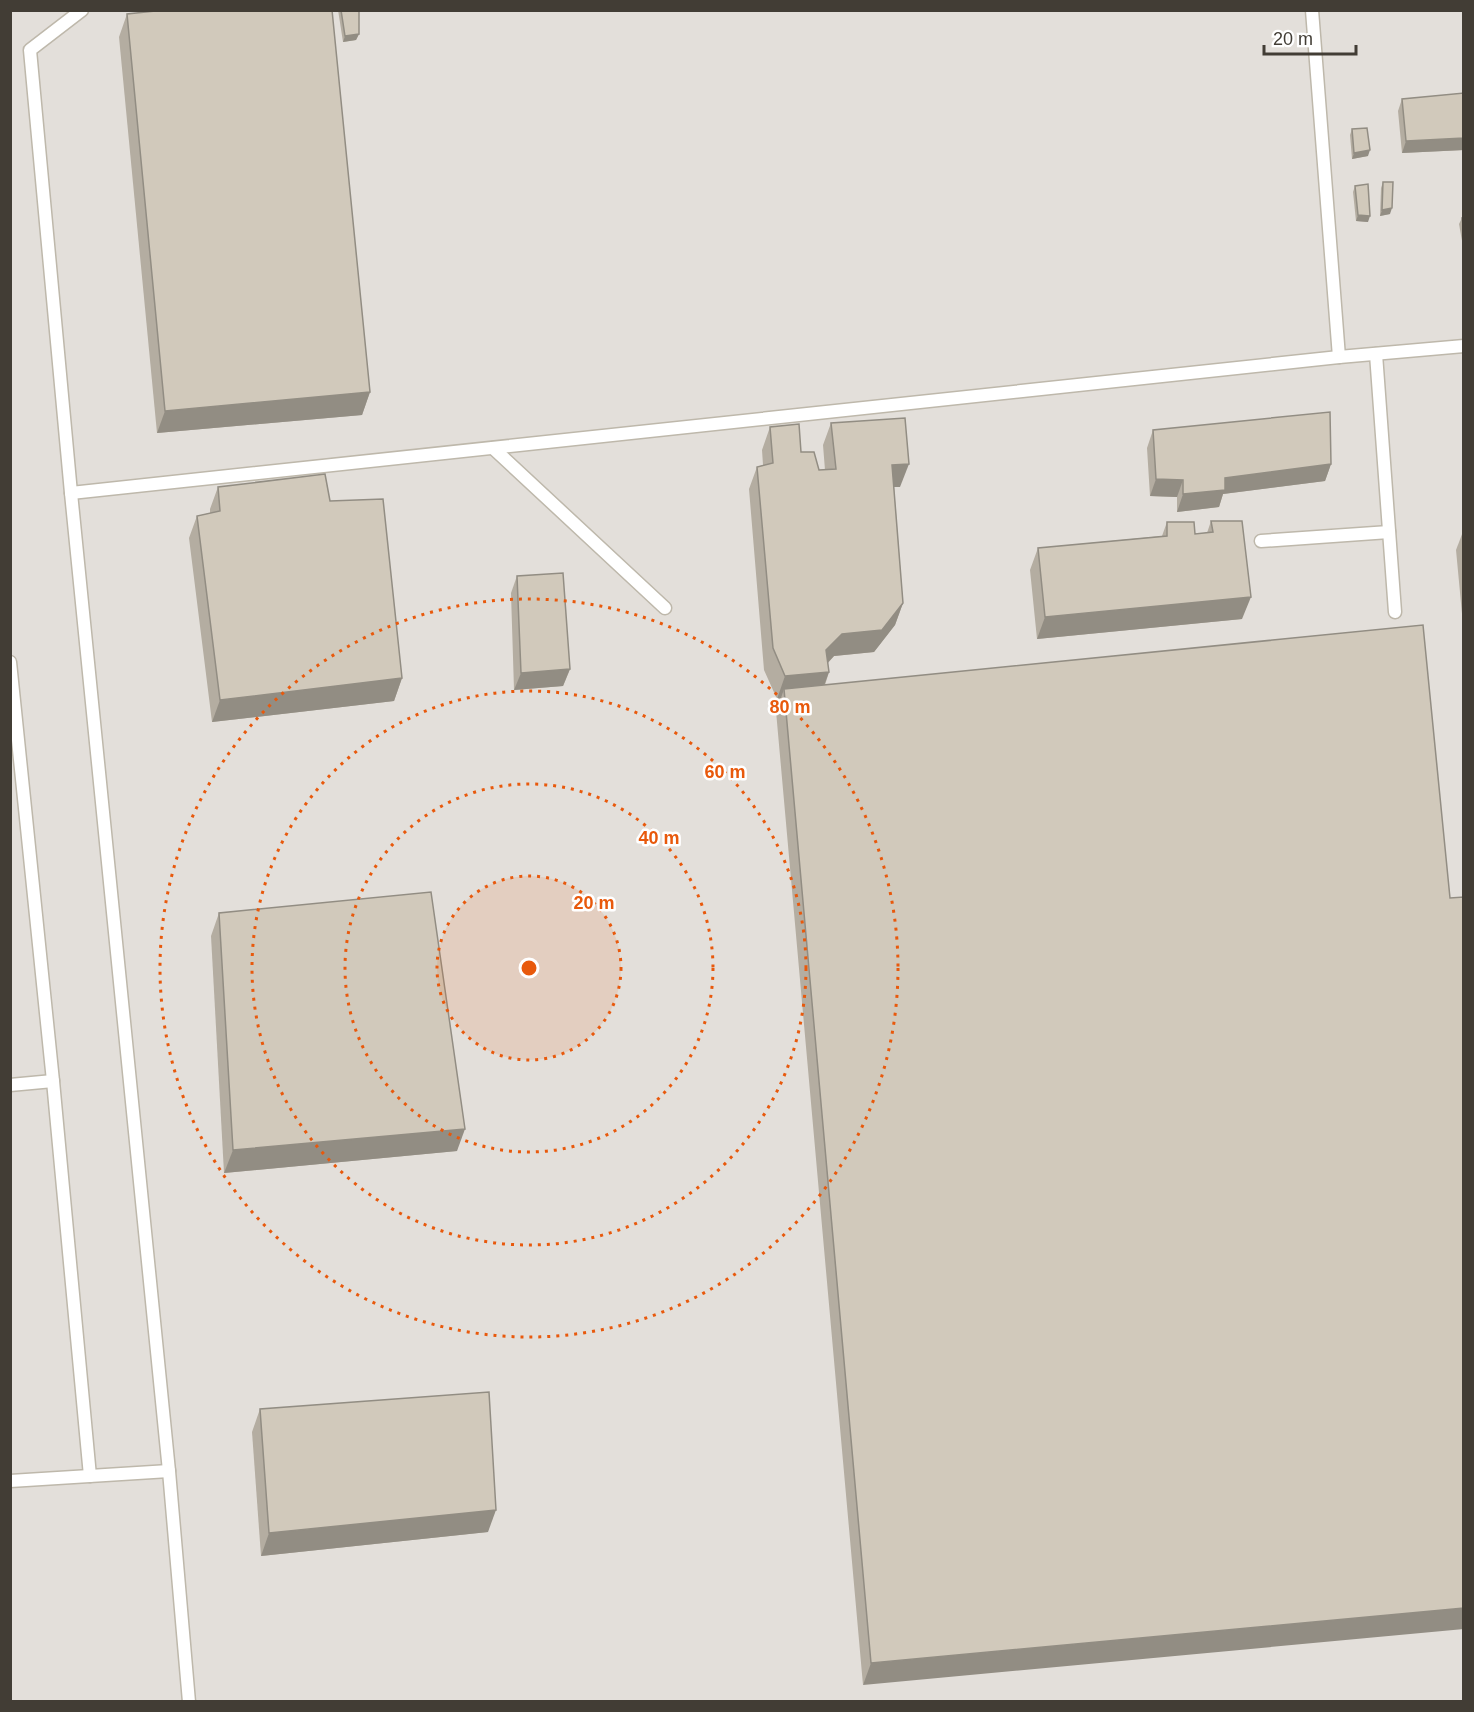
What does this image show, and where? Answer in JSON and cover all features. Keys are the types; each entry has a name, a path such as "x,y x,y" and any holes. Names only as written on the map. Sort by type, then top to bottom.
{"lane":[{"path":"82,10 30,50 71,493 169,1471 189,1701"},
{"path":"1312,10 1339,357"},
{"path":"71,493 1339,357 1464,346"},
{"path":"1376,354 1395,612"},
{"path":"493,448 665,608"},
{"path":"1261,541 1389,532"},
{"path":"10,662 53,1081 90,1476"},
{"path":"10,1085 53,1081"},
{"path":"10,1481 169,1471"}],"shaded area":[{"path":"11,11 1463,11 1463,1701 11,1701"}],"building":[{"path":"165,10 332,10 370,392 165,411 127,14"},
{"path":"341,10 359,10 359,34 345,36"},
{"path":"1464,93 1464,138 1406,141 1402,99"},
{"path":"1367,128 1370,150 1354,153 1352,129"},
{"path":"1383,182 1393,182 1392,208 1382,210"},
{"path":"1368,184 1370,216 1358,215 1355,186"},
{"path":"1330,412 1331,464 1225,478 1225,490 1183,494 1183,480 1156,479 1153,430"},
{"path":"905,418 909,464 892,465 903,603 882,630 842,634 826,650 829,672 785,676 773,648 757,467 773,463 770,427 799,424 801,452 814,452 819,470 836,469 831,423"},
{"path":"325,474 330,501 383,499 402,678 220,700 197,516 220,511 218,487"},
{"path":"1211,521 1242,521 1251,597 1045,617 1038,548 1167,536 1167,522 1194,522 1195,534 1213,532"},
{"path":"563,573 570,669 521,673 517,576"},
{"path":"1423,625 1450,898 1464,897 1464,1608 871,1663 784,689"},
{"path":"431,892 465,1129 233,1150 219,913"},
{"path":"489,1392 496,1510 269,1533 260,1409"}]}
